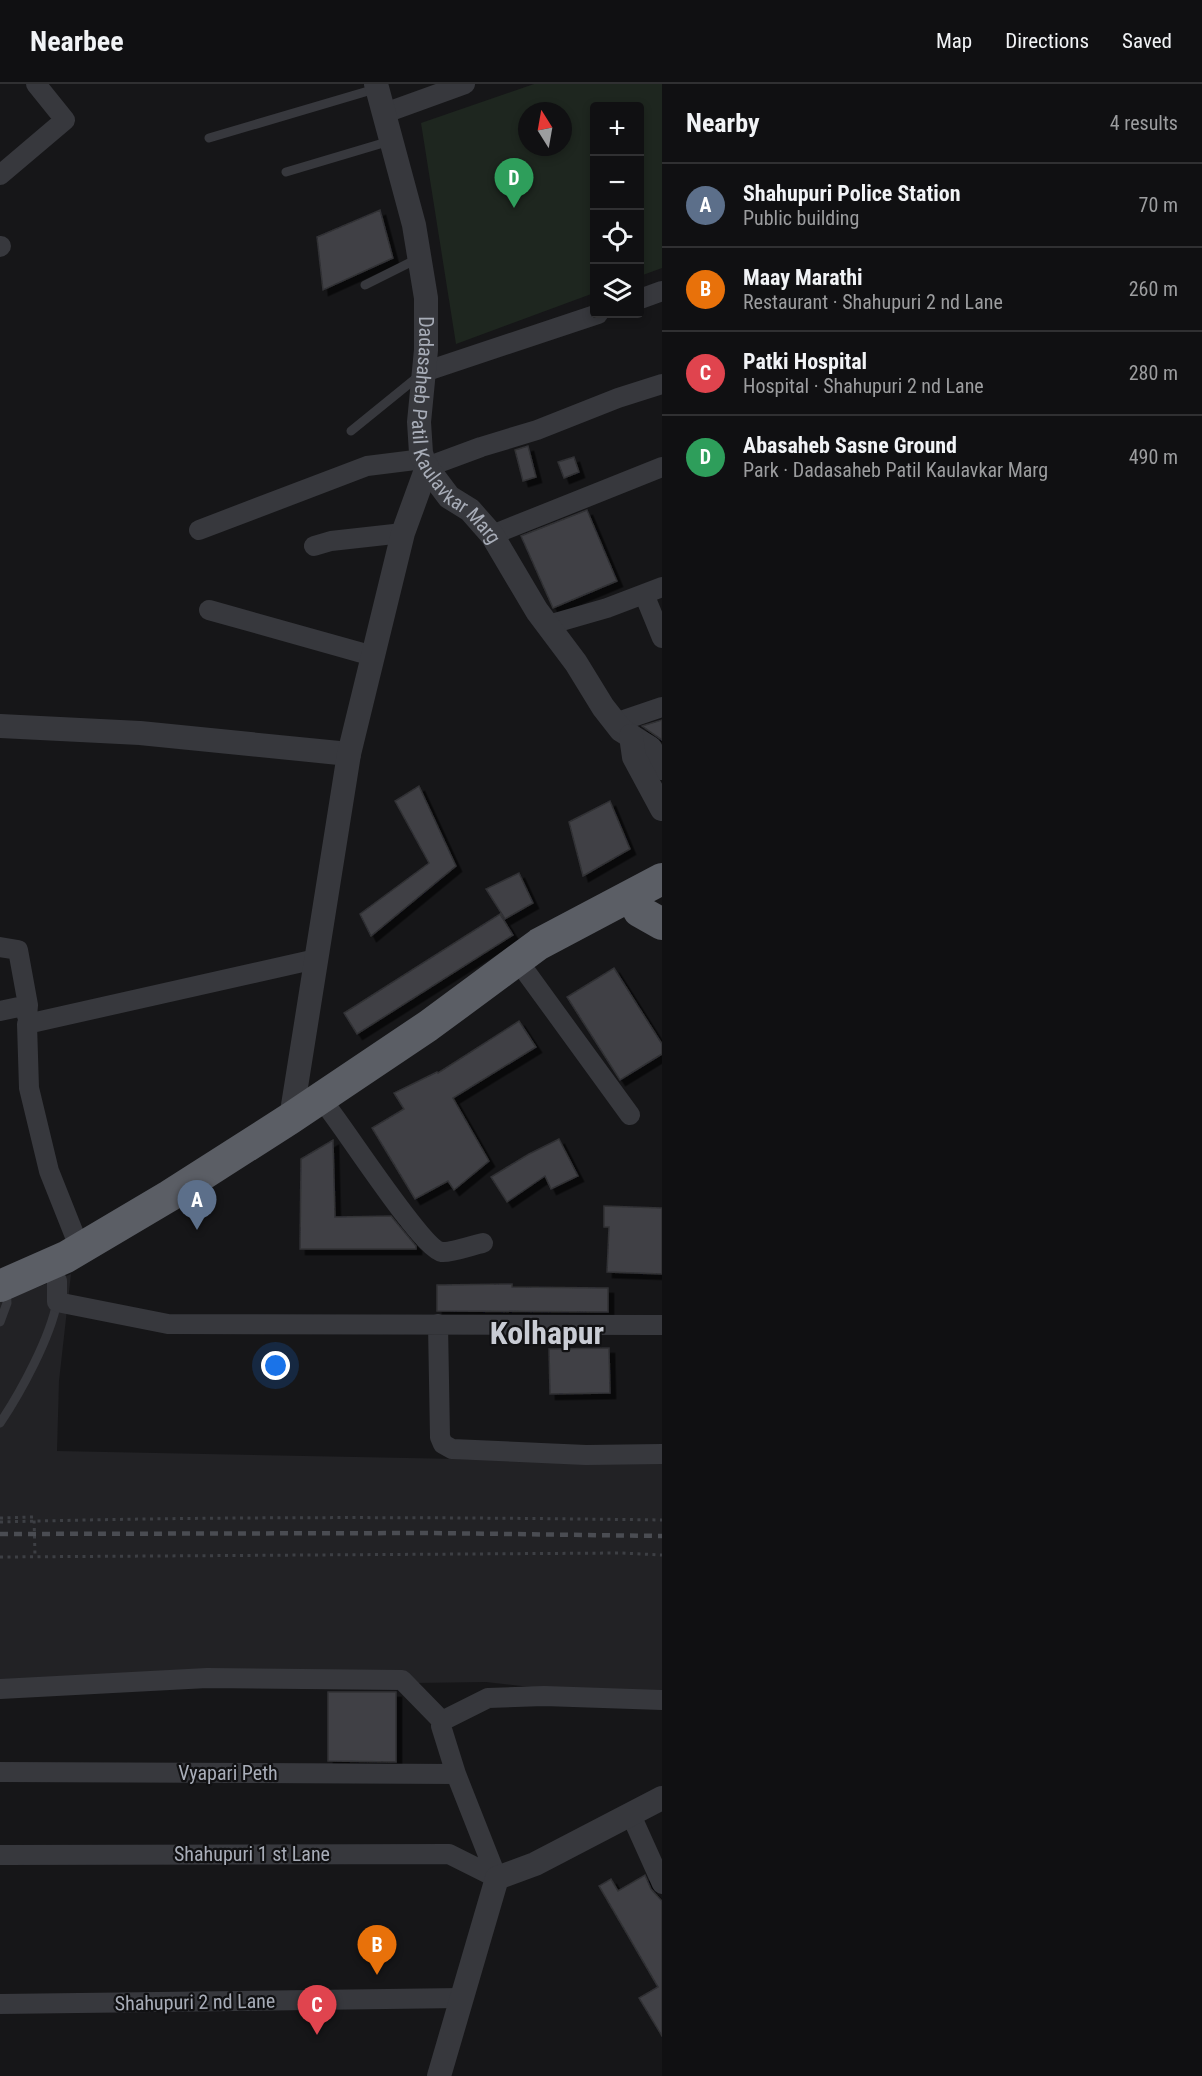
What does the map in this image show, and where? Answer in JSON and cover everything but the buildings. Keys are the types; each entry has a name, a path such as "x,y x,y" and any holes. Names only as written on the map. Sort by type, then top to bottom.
{"highway":[{"path":"54,1283 80,1249 169,1196 291,1118 428,1026 539,944 662,879"},
{"path":"3,1300 54,1283 291,1133 548,955 654,912"}],"street":[{"path":"0,175 65,120 36,84"},
{"path":"385,113 465,84"},
{"name":"Dadasaheb Patil Kaulavkar Marg","path":"377,86 414,225 426,298 426,350 419,422 421,453 425,463 449,497 470,510 492,535 537,611 576,663 603,707 623,729"},
{"path":"644,297 662,291"},
{"path":"424,372 590,317"},
{"path":"200,530 367,466 425,463 537,430 618,398 662,384"},
{"path":"291,1118 349,754 403,533 425,463"},
{"path":"492,535 662,467"},
{"path":"314,546 331,541 403,533"},
{"path":"548,626 653,591 662,638"},
{"path":"208,610 373,656"},
{"path":"623,729 662,707"},
{"path":"0,726 140,734 349,754"},
{"path":"623,729 650,748 662,768"},
{"path":"623,729 633,757 662,809"},
{"path":"0,947 18,950 27,1014 29,1088 49,1171 80,1249"},
{"path":"0,1011 27,1014 316,959"},
{"path":"526,972 630,1115"},
{"path":"328,1108 430,1246 442,1252 483,1243"},
{"path":"54,1283 168,1324 662,1325"},
{"path":"438,1324 440,1437 443,1444 452,1449 575,1455 662,1454"},
{"path":"0,1689 207,1678 402,1680 442,1721"},
{"path":"442,1721 488,1698 574,1696 662,1700"},
{"path":"439,2076 497,1878 456,1774 441,1726 442,1721"},
{"name":"Vyapari Peth","path":"0,1772 456,1774"},
{"path":"497,1878 535,1864 662,1798"},
{"path":"630,1815 662,1884"},
{"name":"Shahupuri 1 st Lane","path":"0,1856 449,1854 497,1878"},
{"name":"Shahupuri 2 nd Lane","path":"0,2004 462,1998"}],"lane":[{"path":"209,138 377,86"},
{"path":"286,172 393,140"},
{"path":"365,285 419,258"},
{"path":"351,431 424,372"},
{"path":"0,1423 24,1383 54,1319 54,1283"}],"path":[{"path":"0,1520 34,1517 36,1556"},
{"path":"0,1520 421,1517 662,1520"},
{"path":"0,1557 621,1553 662,1555"}],"shaded area":[{"path":"534,84 662,84 662,268 644,275 644,102 590,102 590,294 456,344 421,123"},
{"path":"71,1274 59,1381 57,1451 662,1463 662,1699 622,1697 486,1682 0,1689 0,1302"}],"railway":[{"path":"0,1534 432,1533 662,1536"}],"place":[{"name":"Abasaheb Sasne Ground","path":"514,208"},
{"name":"Shahupuri Police Station","path":"197,1230"},
{"name":"Maay Marathi","path":"377,1975"},
{"name":"Patki Hospital","path":"317,2035"}],"district":[{"name":"Kolhapur","path":"547,1333"}]}
